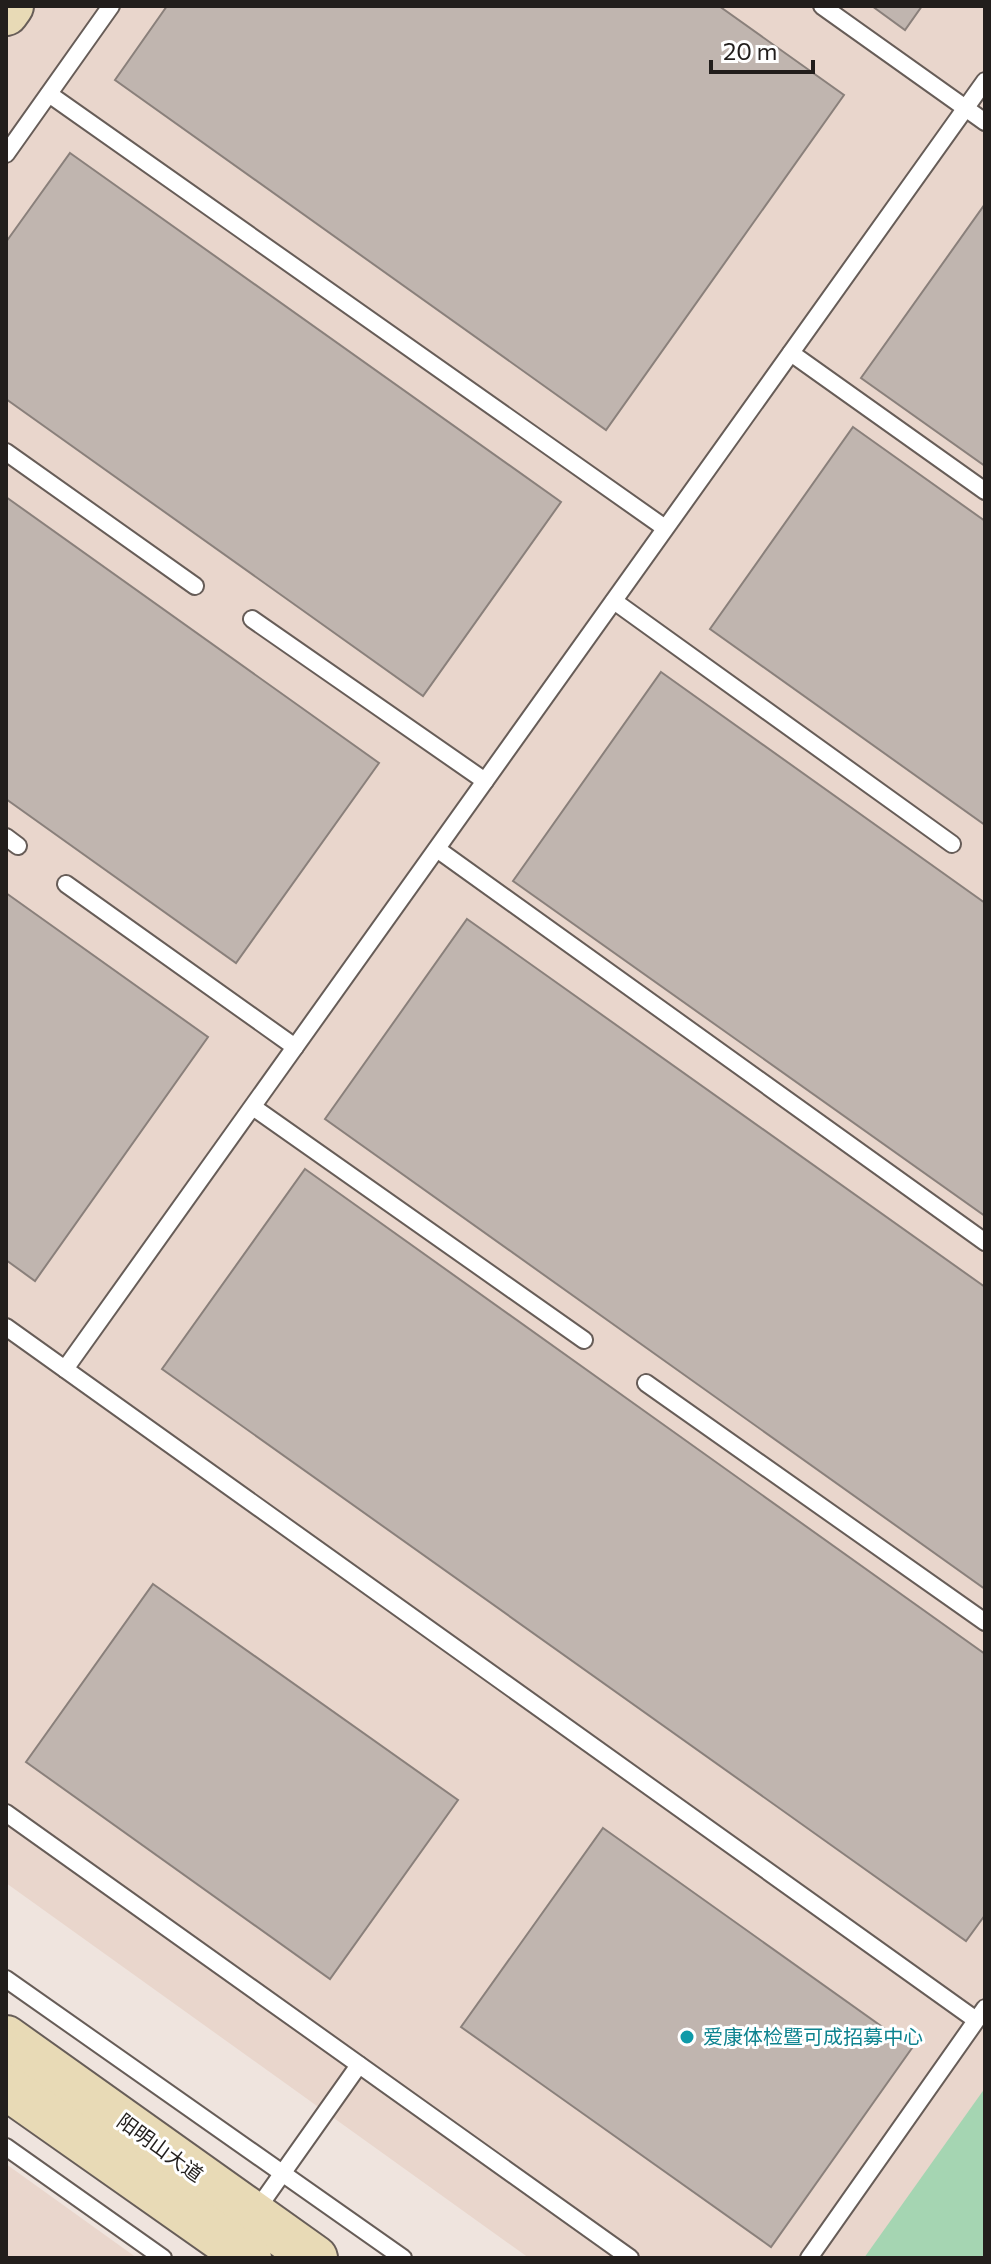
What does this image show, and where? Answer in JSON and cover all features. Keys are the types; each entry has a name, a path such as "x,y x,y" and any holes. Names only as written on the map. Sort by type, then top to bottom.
{"main road":[{"path":"6,13 11,6"},
{"name":"阳明山大道","path":"6,2038 240,2239"},
{"name":"阳明山大道","path":"6,2087 240,2239 315,2258"}],"lane":[{"path":"6,154 111,6"},
{"path":"822,6 985,122"},
{"path":"65,1369 985,81"},
{"path":"49,94 665,528"},
{"path":"791,353 985,491"},
{"path":"6,452 195,586"},
{"path":"614,601 952,844"},
{"path":"252,619 485,781"},
{"path":"437,849 985,1242"},
{"path":"66,884 295,1047"},
{"path":"253,1107 584,1340"},
{"path":"6,1327 981,2014 809,2258"},
{"path":"646,1383 985,1622"},
{"path":"6,1813 630,2258"},
{"path":"6,1979 403,2258"},
{"path":"240,2239 282,2173 359,2065"},
{"path":"6,2147 163,2258"}],"shaded area":[{"path":"6,6 985,6 985,2258 529,2258 6,1883"},
{"path":"6,2164 137,2258 6,2258"}],"green space":[{"path":"985,2088 985,2258 864,2258"}],"building":[{"path":"167,6 719,6 844,95 606,430 115,80"},
{"path":"872,6 922,6 905,30"},
{"path":"70,153 561,502 423,696 6,399 6,242"},
{"path":"985,204 985,466 861,378"},
{"path":"853,427 985,521 985,825 710,629"},
{"path":"6,497 379,763 236,963 6,799"},
{"path":"661,672 985,903 985,1216 513,881"},
{"path":"6,893 208,1037 35,1281 6,1260"},
{"path":"467,919 985,1287 985,1589 325,1119"},
{"path":"305,1169 985,1654 985,1915 966,1941 162,1369"},
{"path":"153,1584 458,1800 330,1979 26,1762"},
{"name":"爱康体检暨可成招募中心","path":"603,1828 912,2048 771,2247 461,2027"}],"place":[{"name":"爱康体检暨可成招募中心","path":"687,2037"}]}
